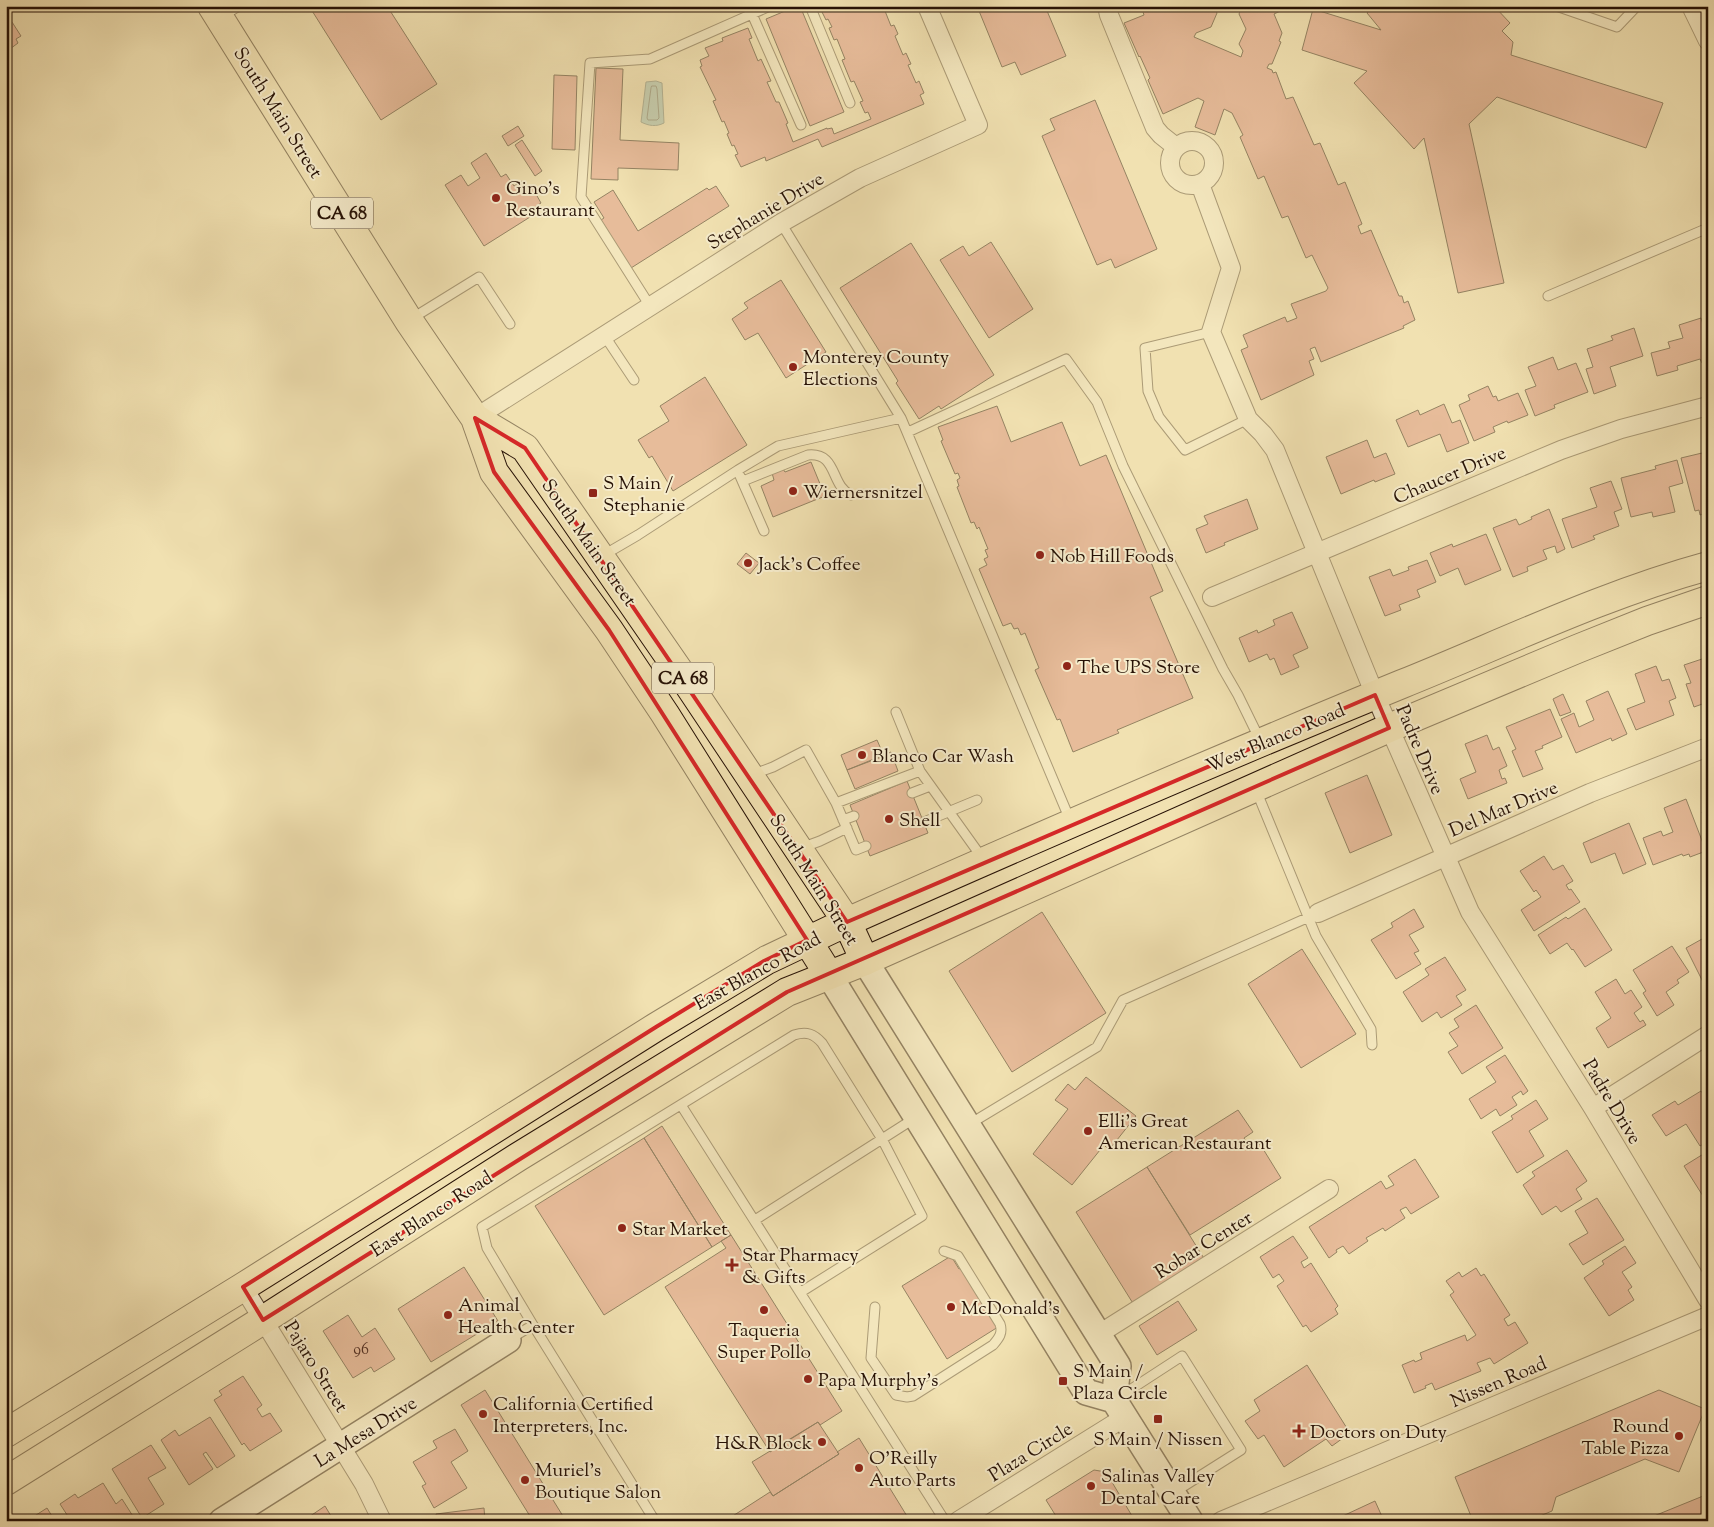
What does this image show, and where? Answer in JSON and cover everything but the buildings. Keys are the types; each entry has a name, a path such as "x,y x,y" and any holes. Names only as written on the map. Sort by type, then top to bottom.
{"main road":[{"name":"South Main Street","path":"224,10 409,321 475,418 494,472 609,630 665,714 828,975 919,1116 1086,1392 1120,1408 1118,1366 864,961 847,922 682,676 525,448 475,418"},
{"name":"West Blanco Road","path":"847,922 1261,742 1544,623 1618,595 1708,566"},
{"name":"West Blanco Road","path":"864,961 1389,728 1576,648 1708,600"},
{"name":"East Blanco Road","path":"6,1434 764,961 847,922"},
{"name":"East Blanco Road","path":"6,1480 263,1320 518,1157 786,992 864,961"},
{"name":"La Mesa Drive","path":"222,1521 508,1340"},
{"path":"1120,1408 1190,1521"}],"street":[{"name":"Stephanie Drive","path":"475,418 781,223 860,178 978,125 927,6"},
{"path":"1107,6 1155,128 1176,147"},
{"path":"1691,6 1708,41"},
{"path":"1196,141 1209,148 1212,154 1214,168 1206,180 1200,184 1185,185 1173,176 1169,161 1176,147 1182,143 1196,141"},
{"path":"1200,184 1232,268 1211,332"},
{"name":"Padre Drive","path":"1211,332 1248,419 1275,450 1375,695 1444,857 1470,912 1593,1108 1708,1300"},
{"name":"Chaucer Drive","path":"1212,597 1561,450 1621,429 1708,406"},
{"name":"Del Mar Drive","path":"1313,915 1599,790 1708,747"},
{"path":"1593,1108 1708,1035"},
{"name":"Robar Center","path":"1099,1334 1329,1189"},
{"name":"Pajaro Street","path":"243,1287 364,1484 382,1521"},
{"name":"Nissen Road","path":"1221,1521 1708,1316"},
{"name":"Plaza Circle","path":"958,1521 1120,1408"}],"lane":[{"path":"650,306 581,197 590,63 650,59 770,6"},
{"path":"810,6 850,103"},
{"path":"1556,6 1617,27 1637,6"},
{"path":"752,14 801,125"},
{"path":"781,223 908,432 1071,824"},
{"path":"1548,296 1708,228"},
{"path":"409,321 479,277 510,324"},
{"path":"1211,332 1145,348 1148,392 1159,417 1184,450 1248,419"},
{"path":"604,335 634,380"},
{"path":"908,432 1066,359 1096,402 1123,466 1218,660 1261,742"},
{"path":"600,557 778,446 901,418"},
{"path":"742,481 814,454 828,462 842,490 851,495"},
{"path":"738,470 764,531"},
{"path":"896,712 920,771 985,861"},
{"path":"749,776 773,767 806,750 836,803 856,850 866,846"},
{"path":"836,803 920,771"},
{"path":"912,793 930,786"},
{"path":"1255,788 1313,915 1316,936 1371,1029 1372,1045"},
{"path":"924,822 977,800"},
{"path":"798,849 820,841 854,816"},
{"path":"968,1125 1097,1047 1123,1000 1313,915"},
{"path":"655,1521 487,1248 482,1228 794,1034 807,1032 822,1043 882,1139 922,1216 800,1292"},
{"path":"682,1105 946,1521"},
{"path":"755,1220 919,1116"},
{"path":"875,1307 872,1358 893,1392 901,1397 913,1396 993,1345 1002,1330 1000,1324 958,1256 944,1251"},
{"path":"508,1340 533,1324"},
{"path":"1120,1408 1182,1356 1241,1450 1173,1494"}],"highlighted area":[{"path":"475,418 525,448 847,922 1375,695 1389,728 787,992 263,1320 243,1287 656,1027 764,961 807,940 609,630 494,472"}],"water":[{"path":"656,81 662,83 664,123 652,125 641,122 646,82"}],"place":[{"name":"Gino's Restaurant","path":"496,198"},
{"name":"Monterey County Elections","path":"793,367"},
{"name":"Wiernersnitzel","path":"793,491"},
{"name":"S Main / Stephanie","path":"593,493"},
{"name":"Nob Hill Foods","path":"1040,555"},
{"name":"Jack's Coffee","path":"748,563"},
{"name":"The UPS Store","path":"1067,666"},
{"name":"Blanco Car Wash","path":"862,755"},
{"name":"Shell","path":"889,819"},
{"name":"Elli's Great American Restaurant","path":"1088,1131"},
{"name":"Star Market","path":"622,1228"},
{"name":"Star Pharmacy & Gifts","path":"732,1265"},
{"name":"McDonald's","path":"951,1307"},
{"name":"Taqueria Super Pollo","path":"764,1310"},
{"name":"Animal Health Center","path":"448,1315"},
{"name":"Papa Murphy's","path":"808,1379"},
{"name":"S Main / Plaza Circle","path":"1063,1381"},
{"name":"California Certified Interpreters, Inc.","path":"483,1414"},
{"name":"S Main / Nissen","path":"1158,1419"},
{"name":"Doctors on Duty","path":"1299,1431"},
{"name":"Round Table Pizza","path":"1679,1436"},
{"name":"H&R Block","path":"822,1442"},
{"name":"O'Reilly Auto Parts","path":"859,1468"},
{"name":"Muriel’s Boutique Salon","path":"525,1480"},
{"name":"Salinas Valley Dental Care","path":"1091,1486"}]}
